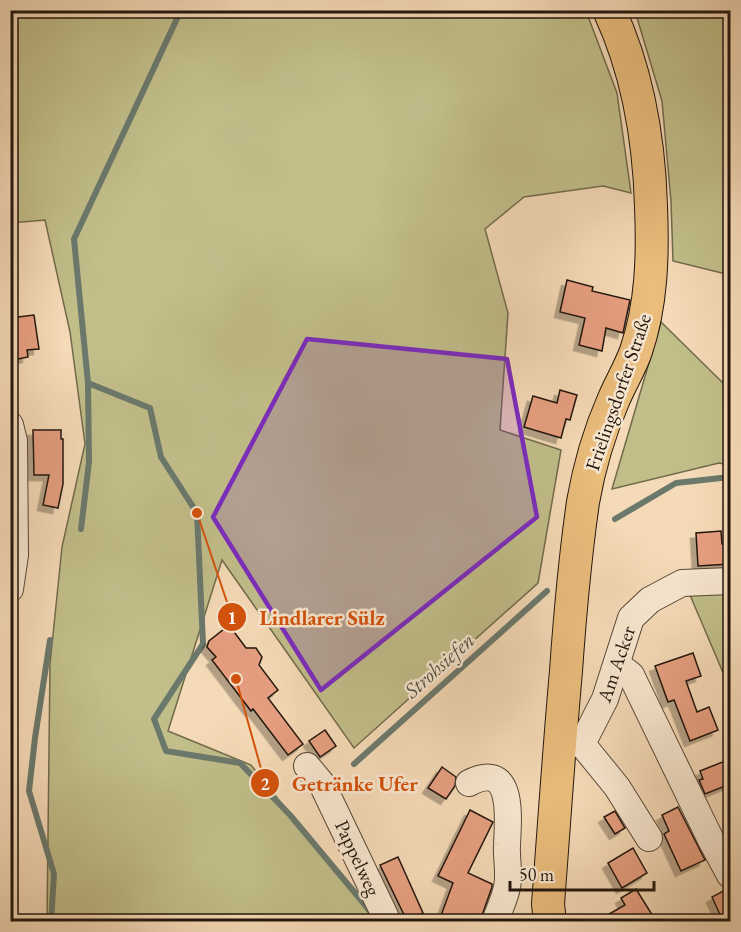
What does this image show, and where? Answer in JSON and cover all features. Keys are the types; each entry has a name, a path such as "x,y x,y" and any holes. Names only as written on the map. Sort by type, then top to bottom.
{"main road":[{"name":"Frielingsdorfer Straße","path":"550,921 548,904 571,744 577,540 586,486 602,428 636,351 648,302 652,267 650,181 645,129 637,86 609,10"}],"street":[{"path":"10,425 14,441 12,477 15,555 10,589"},
{"name":"Am Acker","path":"571,744 605,699 618,665 631,618 650,600 682,583 730,581"},
{"path":"618,665 630,675 730,875"},
{"path":"571,744 617,787 649,838"},
{"name":"Pappelweg","path":"307,766 322,784 388,921"},
{"path":"469,783 480,777 492,778 505,793 509,819 508,886 495,921"}],"highlighted area":[{"path":"307,339 507,359 537,517 321,690 213,517"}],"shaded area":[{"path":"11,11 586,11 617,93 631,193 603,186 524,197 485,229 508,313 500,430 561,450 538,583 354,748 222,560 168,731 251,765 375,921 47,921 50,664 62,547 85,444 70,332 45,220 11,223"},
{"path":"635,11 730,11 730,275 673,261 671,201 662,101"},
{"path":"661,322 723,383 730,381 730,465 719,463 612,489"},
{"path":"730,584 730,689 687,588"}],"building":[{"path":"567,280 593,287 592,291 630,300 623,333 606,328 602,351 579,345 585,318 560,312"},
{"path":"34,315 39,349 27,350 28,357 13,360 10,318"},
{"path":"560,390 577,395 570,420 566,419 561,438 524,427 533,396 557,403"},
{"path":"33,430 61,430 63,484 58,508 43,505 49,475 34,475"},
{"path":"721,531 722,544 730,543 730,564 698,566 696,533"},
{"path":"229,625 246,648 256,648 262,657 259,665 278,690 268,698 303,744 288,755 212,660 216,657 207,647 209,641"},
{"path":"693,653 701,676 686,681 697,712 709,707 718,730 690,741 674,700 668,702 655,666"},
{"path":"325,730 336,746 320,757 309,741"},
{"path":"730,759 730,784 705,794 699,780 703,779 700,771"},
{"path":"442,767 456,777 455,786 446,799 428,788"},
{"path":"678,807 705,860 681,871 664,834 669,831 662,815"},
{"path":"470,810 493,822 468,873 492,884 492,887 480,921 439,921 453,883 438,876"},
{"path":"615,811 625,828 615,834 604,817"},
{"path":"633,848 647,873 622,888 608,863"},
{"path":"398,857 423,913 407,921 380,865"},
{"path":"636,889 656,921 597,921 625,905 621,898"},
{"path":"727,889 730,890 730,921 723,921 712,897"}],"waterway":[{"path":"181,10 74,239 88,383 150,408 161,457 197,513 203,644 154,719 166,751 240,763 290,815 371,912"},
{"path":"81,529 89,462 88,383"},
{"name":"Strohsiefen","path":"615,519 676,483 730,477"},
{"name":"Strohsiefen","path":"354,764 547,591"},
{"path":"50,640 29,791 54,874 51,922"}],"place":[{"name":"Lindlarer Sülz","path":"197,513"},
{"name":"Getränke Ufer","path":"236,679"}]}
